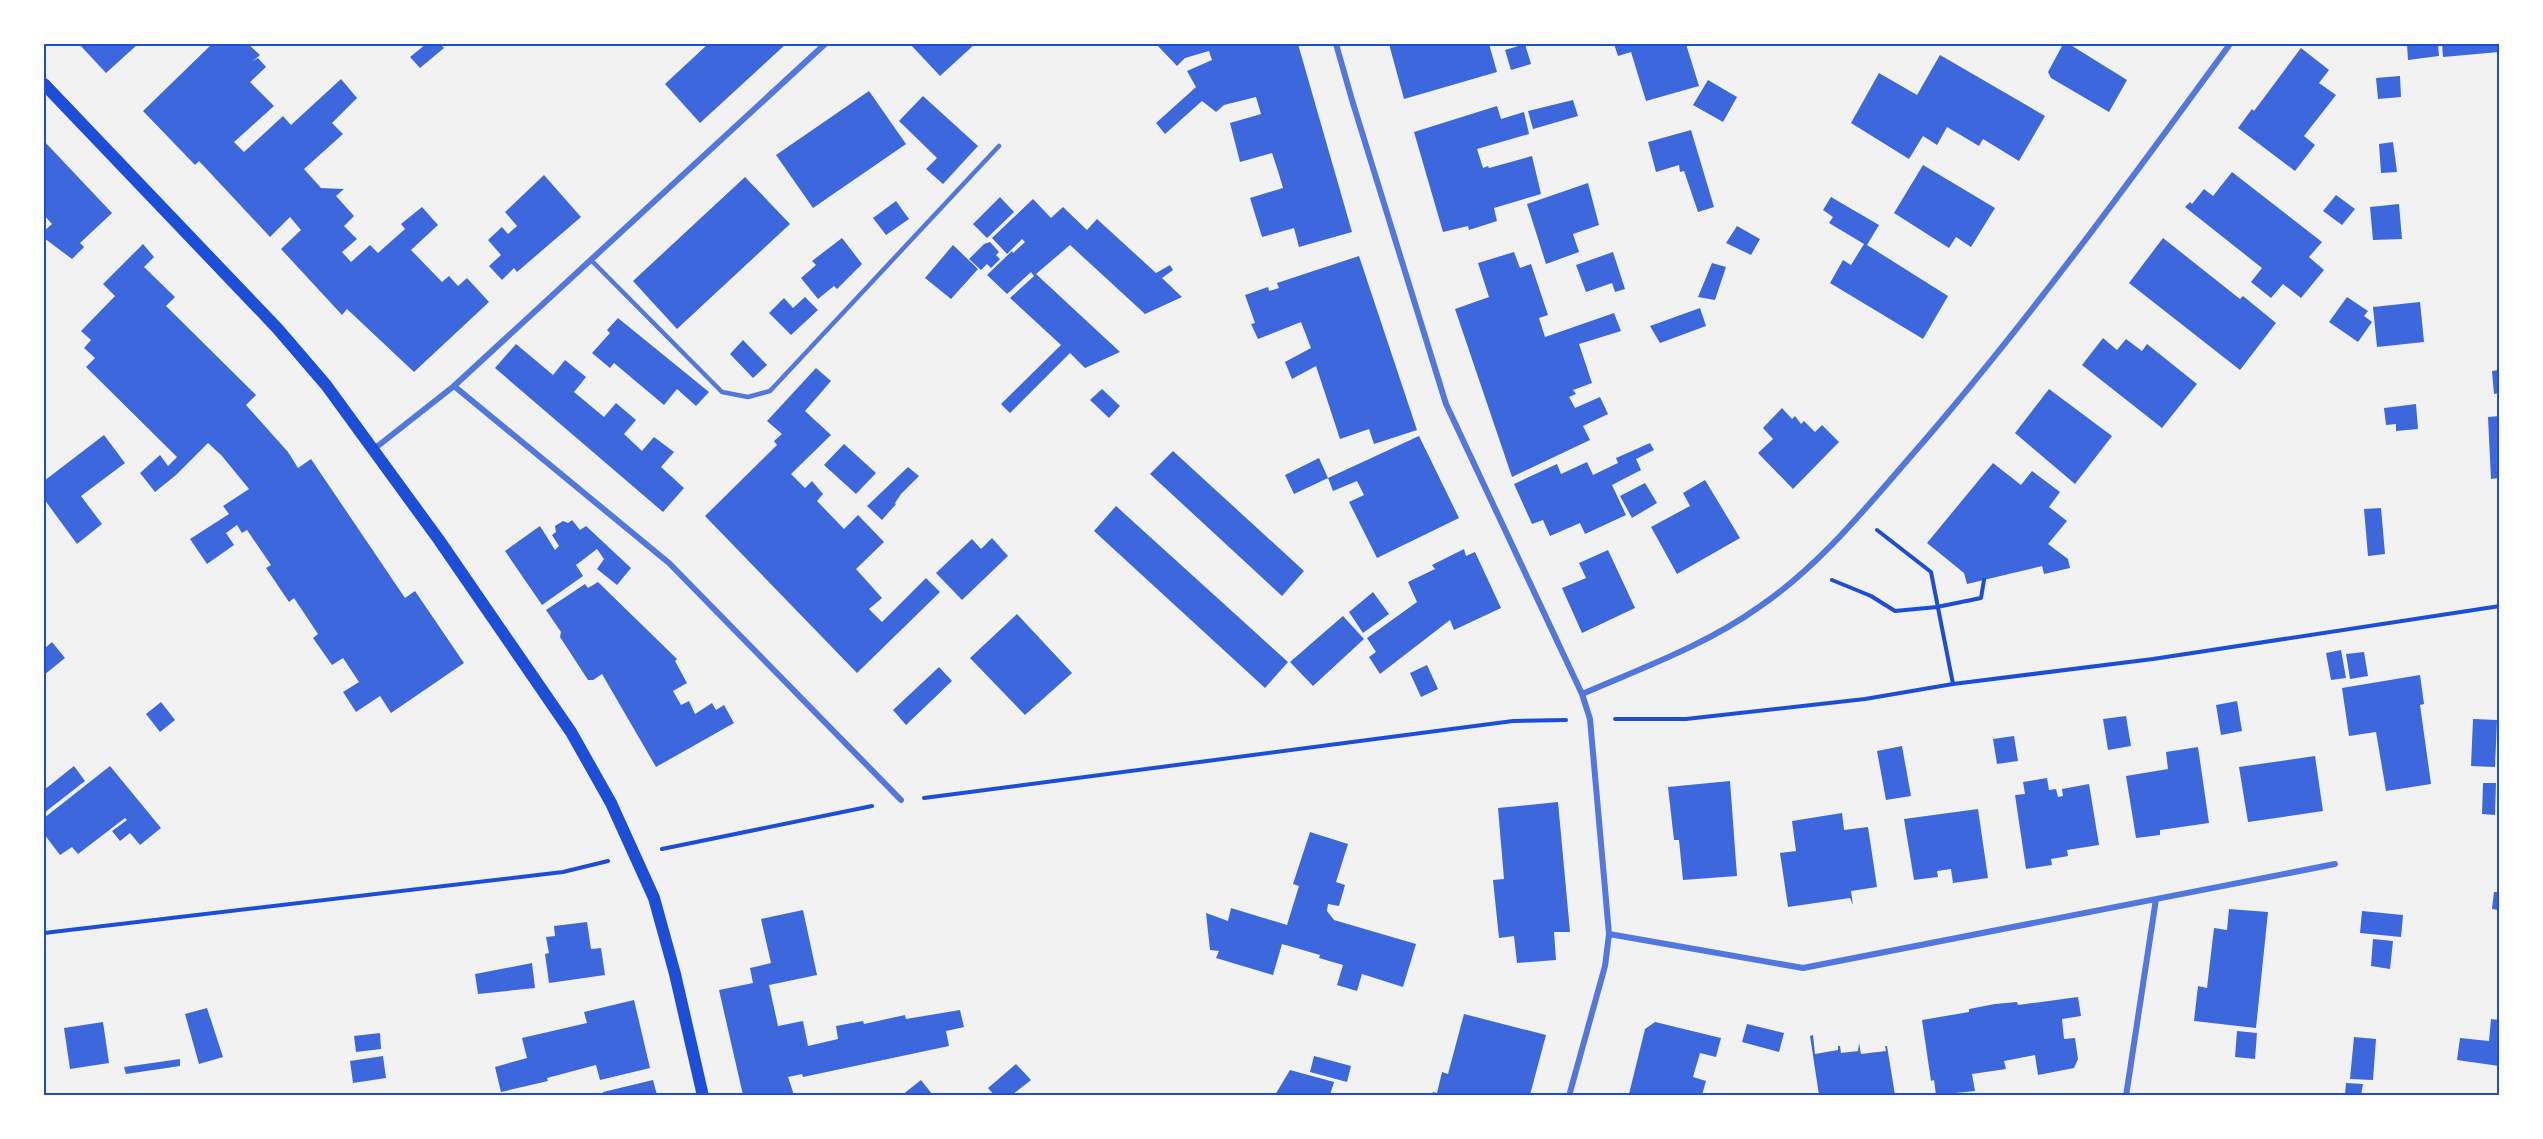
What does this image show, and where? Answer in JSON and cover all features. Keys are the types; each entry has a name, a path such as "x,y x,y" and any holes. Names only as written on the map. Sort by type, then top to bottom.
{"main road":[{"path":"44,84 277,328 327,387 374,448 571,732 610,803 654,898 703,1095"}],"street":[{"path":"374,448 454,386 825,44"},
{"path":"1336,44 1446,404 1582,694 1590,720 1610,934 1605,966 1569,1095"},
{"path":"1582,694 1690,647 1759,608 1805,570 1859,516 1986,369 2230,44"},
{"path":"454,386 669,563 902,800"},
{"path":"1610,934 1803,968 2335,864"},
{"path":"2126,1095 2157,899"}],"lane":[{"path":"591,260 722,392 748,398 770,391 999,146"}],"path":[{"path":"1859,516 1931,572 1953,684"},
{"path":"1805,570 1871,596 1895,611 1981,598 1984,580"},
{"path":"44,933 563,872 635,854 902,800 1513,721 1686,719 1864,699 1953,684 2153,659 2499,606"}],"building":[{"path":"79,44 135,44 137,45 106,73"},
{"path":"212,44 248,44 260,55 253,61 258,58 266,67 250,82 274,106 234,142 244,152 283,116 291,125 341,79 357,98 332,123 343,134 304,169 321,188 344,189 336,196 354,216 344,226 357,239 342,252 351,262 370,245 378,253 405,229 401,224 422,207 438,225 411,250 442,282 449,276 458,286 467,278 489,302 414,372 347,309 342,315 281,249 301,230 290,217 270,237 199,161 195,165 143,111"},
{"path":"426,44 440,44 444,48 420,68 410,57"},
{"path":"708,44 786,44 700,123 665,84"},
{"path":"910,44 975,44 940,76"},
{"path":"1156,44 1298,44 1352,232 1299,247 1294,228 1262,237 1250,198 1283,188 1272,153 1240,162 1230,123 1261,114 1256,97 1224,105 1216,112 1202,101 1165,134 1156,123 1196,87 1187,71 1212,60 1209,51 1185,58 1177,66"},
{"path":"1389,44 1477,44 1477,46 1489,44 1497,72 1404,99"},
{"path":"1525,44 1531,64 1511,70 1505,50"},
{"path":"1614,44 1686,44 1699,86 1646,101 1631,52 1618,56"},
{"path":"2069,44 2127,80 2109,112 2051,78 2048,72 2062,46"},
{"path":"2407,44 2438,44 2439,56 2408,60"},
{"path":"2442,44 2499,44 2499,52 2443,57"},
{"path":"2301,48 2329,70 2319,83 2336,95 2304,136 2315,145 2295,171 2238,128 2252,109 2254,111"},
{"path":"1940,55 2045,116 2019,161 1983,139 1979,146 1947,127 1937,145 1923,136 1909,159 1851,123 1879,73 1917,95"},
{"path":"2400,76 2401,97 2378,99 2376,78"},
{"path":"1708,80 1737,97 1723,122 1693,105"},
{"path":"869,91 906,144 813,208 776,155"},
{"path":"923,96 978,146 943,184 926,169 937,158 899,121"},
{"path":"1573,100 1578,116 1533,129 1528,111"},
{"path":"1497,106 1501,119 1524,112 1529,134 1477,149 1483,168 1532,156 1541,194 1494,208 1497,221 1469,230 1468,226 1443,232 1414,132"},
{"path":"1691,130 1714,207 1698,212 1684,171 1680,172 1679,165 1656,172 1648,142"},
{"path":"44,141 112,213 80,243 84,247 72,259 44,238 44,231 52,224 44,215"},
{"path":"2393,142 2397,172 2381,173 2379,144"},
{"path":"1923,165 1995,208 1971,247 1956,237 1949,248 1894,213"},
{"path":"2232,172 2322,242 2309,257 2324,270 2301,298 2283,284 2271,298 2251,282 2262,268 2185,207 2190,202 2192,204 2204,189 2213,196"},
{"path":"544,175 581,217 517,272 514,268 502,280 489,266 501,255 488,240 502,227 508,234 517,226 505,212"},
{"path":"745,177 790,224 677,329 633,281"},
{"path":"1588,183 1599,225 1573,234 1579,252 1546,264 1527,204"},
{"path":"2336,195 2355,209 2342,225 2323,211"},
{"path":"1000,197 1014,212 987,238 973,224"},
{"path":"1831,197 1879,225 1867,245 1948,296 1923,339 1830,283 1843,260 1851,265 1864,244 1829,223 1833,217 1823,210"},
{"path":"1033,199 1051,218 1063,207 1087,230 1097,219 1156,273 1170,265 1173,270 1162,278 1182,297 1145,314 1070,245 1036,274 1120,352 1085,368 1070,353 1010,413 1001,404 1061,345 1010,298 1034,276 1031,272 1007,294 987,275 1025,242 1022,239 1007,254 992,238"},
{"path":"896,201 909,219 886,235 873,218"},
{"path":"2399,204 2402,239 2373,240 2370,207"},
{"path":"1737,226 1760,239 1751,255 1726,243"},
{"path":"842,238 862,264 837,289 834,286 818,299 801,278 816,265 812,261"},
{"path":"2163,238 2240,299 2243,296 2276,323 2240,370 2129,283"},
{"path":"990,242 999,252 996,255 1000,259 991,268 987,264 981,270 969,259 984,244"},
{"path":"143,244 154,257 144,267 175,297 166,306 256,395 246,405 288,452 298,468 311,459 405,598 415,591 464,663 391,713 380,696 356,712 343,692 359,682 343,658 332,665 313,638 318,634 294,598 289,602 266,568 271,565 247,530 242,533 237,525 226,533 234,545 207,564 190,539 229,514 223,506 249,489 222,456 208,443 155,492 140,473 160,455 168,466 177,457 86,367 95,358 84,348 91,340 81,331 115,296 103,284"},
{"path":"953,245 978,269 951,299 925,278"},
{"path":"1514,252 1520,268 1531,264 1548,315 1539,318 1545,337 1614,313 1621,331 1579,344 1592,383 1573,390 1576,394 1569,397 1575,408 1600,397 1608,414 1583,426 1590,440 1512,477 1455,309 1489,297 1478,263"},
{"path":"1613,252 1625,289 1615,292 1612,283 1586,292 1576,265"},
{"path":"1359,256 1417,430 1374,444 1369,429 1340,439 1316,366 1292,379 1285,362 1311,348 1301,322 1258,339 1251,324 1255,323 1245,295 1268,287 1269,291 1279,288 1277,283"},
{"path":"1712,263 1726,267 1715,300 1698,297"},
{"path":"805,297 818,310 791,335 769,313 784,298 793,308"},
{"path":"2347,297 2368,311 2364,316 2372,322 2358,342 2329,322"},
{"path":"2420,302 2424,342 2377,347 2373,307"},
{"path":"1700,308 1706,326 1660,343 1650,326"},
{"path":"618,318 709,392 696,406 677,389 664,405 614,363 610,368 592,353 610,333 607,330"},
{"path":"2103,338 2117,350 2126,339 2142,351 2147,344 2197,384 2162,428 2082,365"},
{"path":"743,340 767,365 753,378 730,354"},
{"path":"516,344 553,375 565,360 586,377 574,392 604,417 616,403 636,420 624,434 642,451 654,437 674,452 661,467 684,488 663,512 495,368"},
{"path":"816,368 831,381 805,411 831,435 791,474 805,488 812,481 823,494 817,501 844,529 858,515 884,542 856,569 882,598 869,609 882,622 926,578 940,592 857,673 705,516 777,445 774,441 782,434 767,421"},
{"path":"2499,370 2499,393 2494,394 2492,371"},
{"path":"1102,389 1120,406 1109,418 1090,400"},
{"path":"2049,389 2112,436 2075,484 2015,433"},
{"path":"2416,404 2418,429 2396,431 2396,424 2386,425 2384,408"},
{"path":"1782,408 1792,419 1795,416 1801,424 1804,421 1815,432 1822,425 1839,442 1793,489 1758,453 1773,439 1763,428"},
{"path":"2499,416 2499,478 2491,479 2488,417"},
{"path":"104,435 125,463 81,496 102,524 77,544 44,499 44,481"},
{"path":"1419,436 1459,518 1377,558 1349,502 1364,495 1357,481 1333,491 1328,478"},
{"path":"1650,443 1654,450 1636,459 1641,470 1612,485 1626,515 1585,534 1580,523 1550,536 1543,520 1532,524 1514,484 1557,464 1561,474 1587,462 1593,475 1618,463 1616,458"},
{"path":"844,444 876,473 856,494 824,465"},
{"path":"1173,451 1304,571 1282,596 1150,474"},
{"path":"1319,458 1328,478 1294,494 1285,475"},
{"path":"1993,463 2021,485 2032,471 2060,492 2049,507 2067,521 2048,544 2068,559 2070,568 2044,574 2042,566 1967,584 1964,573 1927,543"},
{"path":"908,467 919,476 901,494 896,504 882,520 867,506"},
{"path":"1705,480 1740,538 1677,574 1651,527 1690,506 1683,493"},
{"path":"1645,483 1657,503 1632,518 1620,496"},
{"path":"1116,506 1288,662 1265,688 1094,531"},
{"path":"2381,508 2385,554 2368,556 2364,509"},
{"path":"572,520 580,530 586,526 631,568 617,585 597,569 604,559 597,549 576,565 583,576 542,605 505,551 540,526 555,550 559,546 552,535 556,532 555,526 563,521 568,523"},
{"path":"992,538 1008,556 962,600 936,573 972,539 981,549"},
{"path":"1464,549 1466,556 1475,552 1501,608 1454,630 1450,620 1380,674 1369,657 1376,652 1367,638 1417,602 1408,582 1435,569 1432,565"},
{"path":"1608,550 1635,608 1582,633 1562,588 1586,578 1579,563"},
{"path":"598,582 677,659 675,661 687,683 673,691 681,705 689,701 695,714 712,703 716,710 724,705 734,723 656,767 602,674 593,680 588,680 560,637 561,632 546,610 585,584 588,588"},
{"path":"1373,592 1389,614 1363,633 1349,612"},
{"path":"1017,614 1072,673 1025,715 970,658"},
{"path":"1343,616 1364,639 1313,686 1290,662"},
{"path":"52,642 65,658 44,675 44,649"},
{"path":"2341,650 2346,678 2331,680 2326,653"},
{"path":"2364,652 2368,676 2350,679 2346,654"},
{"path":"1427,665 1438,689 1421,697 1410,673"},
{"path":"939,667 952,681 906,725 893,710"},
{"path":"2420,675 2424,704 2420,705 2431,784 2386,791 2376,732 2349,736 2342,688"},
{"path":"2237,701 2242,731 2221,735 2216,705"},
{"path":"161,702 175,720 160,732 146,714"},
{"path":"2126,716 2131,746 2108,750 2103,719"},
{"path":"2473,719 2497,720 2495,767 2471,766"},
{"path":"2014,736 2018,761 1997,764 1993,739"},
{"path":"1902,746 1911,796 1886,800 1877,751"},
{"path":"2198,747 2209,823 2160,830 2160,835 2136,838 2126,776 2168,769 2166,752"},
{"path":"2315,756 2323,811 2248,822 2239,767"},
{"path":"74,766 85,781 44,813 44,790"},
{"path":"110,766 161,828 140,845 130,833 120,841 112,831 127,820 125,818 78,854 72,847 60,855 44,834 44,818"},
{"path":"2047,778 2049,790 2056,789 2058,797 2063,796 2062,789 2089,784 2099,845 2067,850 2068,856 2051,859 2052,865 2026,869 2015,795 2025,794 2023,782"},
{"path":"1730,781 1737,876 1683,880 1679,840 1674,840 1668,787"},
{"path":"2483,783 2496,783 2495,815 2482,814"},
{"path":"1558,802 1570,932 1554,932 1556,960 1517,963 1514,936 1499,938 1493,880 1504,879 1498,808"},
{"path":"1978,809 1988,878 1953,883 1951,869 1937,871 1938,877 1914,880 1904,819"},
{"path":"1842,813 1844,830 1868,827 1877,887 1851,891 1853,905 1850,898 1788,907 1780,853 1796,851 1792,821"},
{"path":"1310,832 1348,844 1336,882 1345,885 1339,906 1328,904 1327,911 1334,920 1416,944 1403,987 1362,974 1357,991 1337,985 1343,965 1319,958 1320,955 1282,944 1273,975 1216,958 1219,951 1210,950 1206,913 1228,921 1231,908 1287,925 1299,886 1293,884"},
{"path":"2494,892 2499,892 2499,910 2492,909"},
{"path":"2229,909 2268,912 2256,1028 2194,1021 2198,986 2207,988 2214,928 2227,930"},
{"path":"803,910 817,975 769,985 778,1026 803,1021 808,1046 838,1039 836,1026 863,1021 864,1024 905,1015 906,1019 960,1010 964,1027 946,1031 949,1046 803,1077 802,1074 788,1077 794,1095 743,1095 719,990 753,983 750,968 771,963 761,919"},
{"path":"2362,911 2403,915 2401,937 2360,933"},
{"path":"587,922 591,949 601,948 605,975 549,983 545,954 549,953 546,937 555,936 554,926"},
{"path":"2373,939 2393,941 2390,969 2371,966"},
{"path":"532,963 535,988 478,994 475,974"},
{"path":"2078,997 2081,1016 2062,1019 2064,1039 2075,1038 2078,1059 2074,1068 2038,1075 2035,1055 2004,1061 2006,1069 1972,1074 1975,1091 1936,1095 1934,1080 1931,1081 1922,1020 1969,1012 1969,1009 1995,1004 2017,1002 2018,1005"},
{"path":"634,1000 650,1068 600,1080 596,1065 547,1078 548,1081 501,1092 495,1067 527,1058 522,1038 587,1023 584,1012"},
{"path":"207,1008 223,1057 199,1064 185,1014"},
{"path":"1464,1014 1546,1035 1530,1095 1432,1095 1433,1092 1437,1093 1442,1072 1448,1074"},
{"path":"2491,1019 2499,1020 2499,1066 2457,1060 2460,1038 2489,1041"},
{"path":"103,1022 109,1063 70,1069 64,1028"},
{"path":"1655,1022 1721,1038 1716,1057 1700,1053 1693,1077 1706,1081 1702,1095 1629,1094 1645,1029"},
{"path":"1747,1024 1784,1033 1779,1052 1742,1042"},
{"path":"2237,1031 2257,1033 2255,1059 2235,1057"},
{"path":"380,1033 381,1049 356,1052 354,1036"},
{"path":"1813,1035 1815,1054 1838,1050 1838,1046 1840,1046 1841,1053 1858,1051 1859,1043 1861,1054 1886,1051 1885,1046 1887,1046 1895,1095 1819,1095 1810,1036"},
{"path":"2354,1037 2376,1039 2373,1080 2350,1079"},
{"path":"383,1056 386,1078 353,1083 350,1061"},
{"path":"1314,1056 1351,1066 1347,1082 1310,1072"},
{"path":"180,1059 180,1066 126,1074 124,1067"},
{"path":"1016,1064 1031,1080 1012,1095 994,1095 988,1088"},
{"path":"1290,1070 1334,1082 1330,1095 1275,1095"},
{"path":"653,1080 657,1095 604,1095 603,1092"},
{"path":"921,1080 932,1094 902,1095"},
{"path":"2346,1083 2363,1084 2361,1095 2345,1095"}]}
